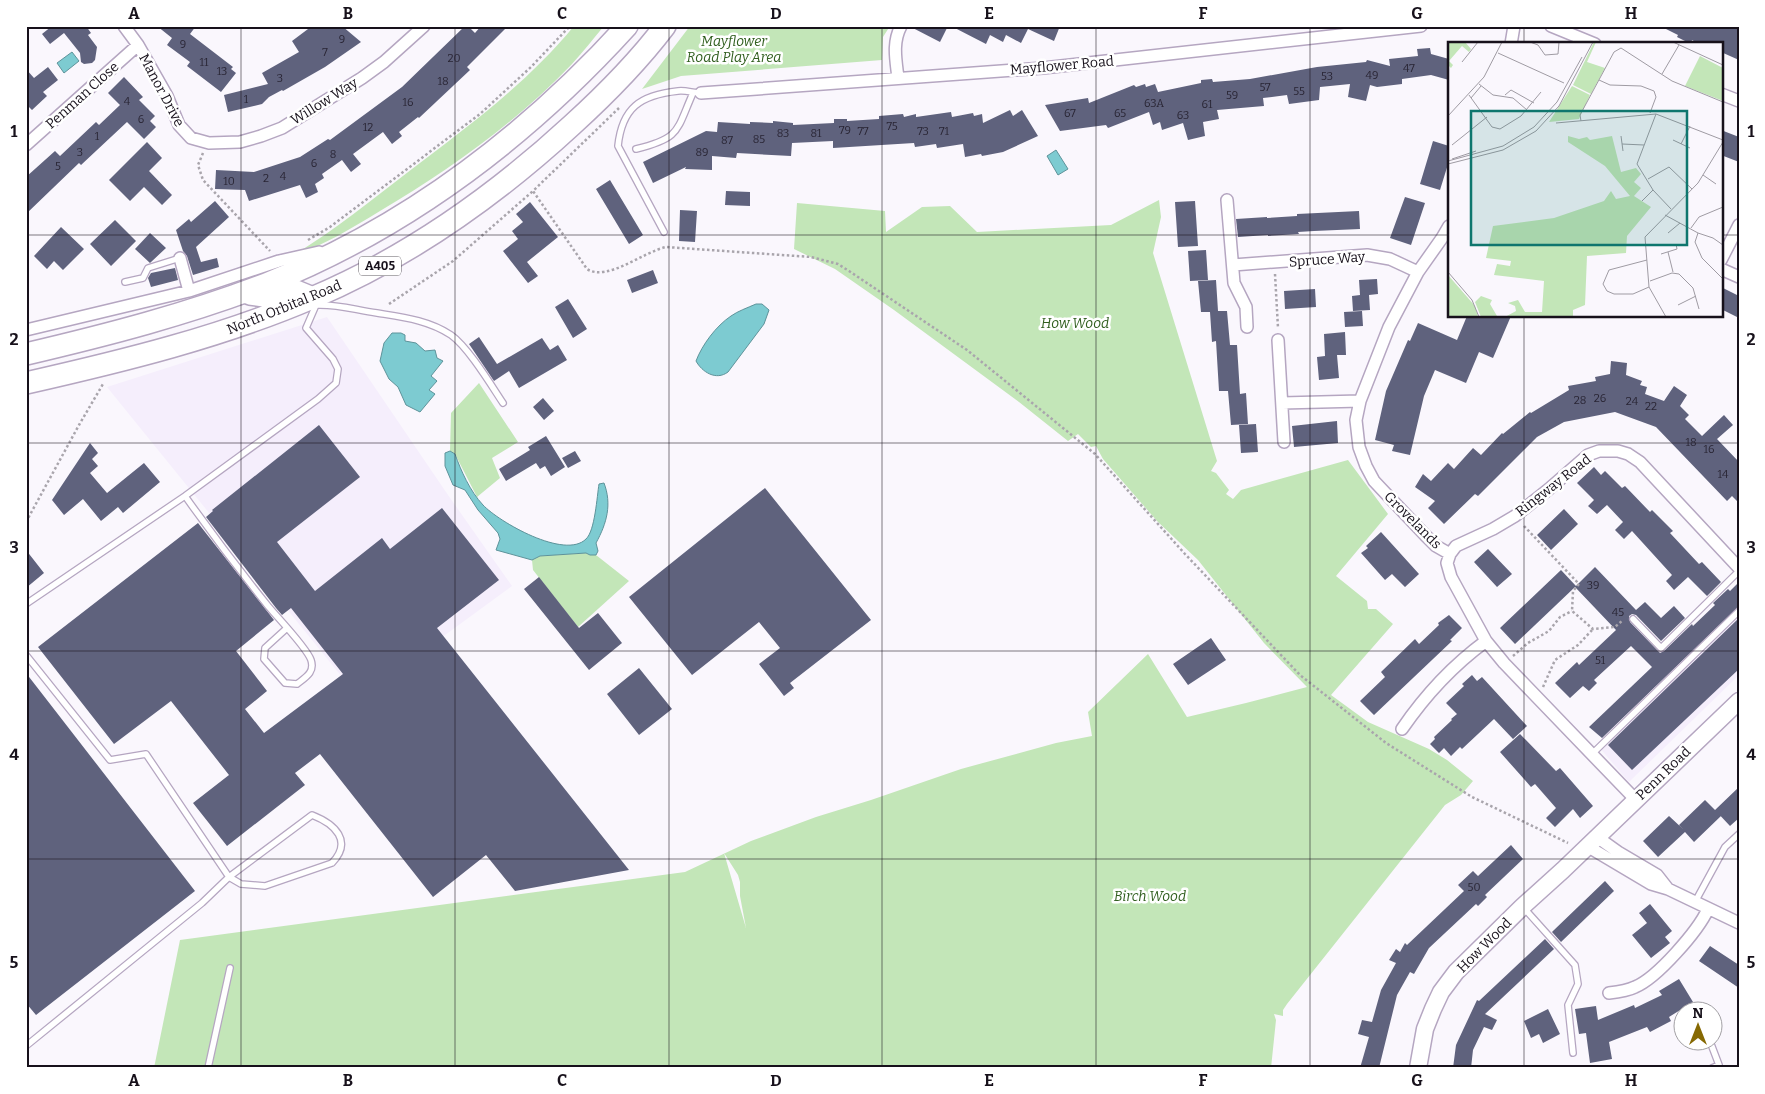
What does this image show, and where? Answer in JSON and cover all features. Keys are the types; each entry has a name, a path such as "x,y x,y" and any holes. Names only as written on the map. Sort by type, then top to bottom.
{"highway":[{"name":"North Orbital Road","path":"26,354 160,320 242,293 297,270 394,221 459,179 520,131 565,91 627,26"},
{"name":"North Orbital Road","path":"26,383 116,362 215,334 315,302 388,262 486,198 532,162 607,93 665,26"},
{"path":"242,293 271,297 296,291 315,302"}],"street":[{"name":"Manor Drive","path":"124,26 138,45 167,96 179,125 191,138 208,143"},
{"name":"Willow Way","path":"208,143 240,142 282,128 362,78 384,62 424,26"},
{"path":"898,78 894,46 901,26"},
{"name":"Mayflower Road","path":"697,93 1081,64 1421,26"},
{"path":"1511,42 1514,26"},
{"path":"1551,26 1590,42"},
{"name":"Penman Close","path":"26,144 138,45"},
{"path":"1722,94 1739,100"},
{"path":"1227,200 1234,283 1246,308 1247,327"},
{"path":"1722,258 1739,225"},
{"name":"Grovelands","path":"1448,228 1418,272 1389,328 1360,401 1356,420 1359,447 1374,481 1436,546 1450,554 1448,563 1451,577 1486,641 1504,663 1635,799"},
{"path":"26,330 189,291 279,261 346,246"},
{"name":"Spruce Way","path":"1233,265 1367,255 1390,259 1418,272"},
{"path":"180,258 189,291"},
{"path":"1722,269 1739,277"},
{"path":"1278,340 1284,442"},
{"path":"1282,403 1360,401"},
{"name":"Ringway Road","path":"1450,554 1456,546 1493,529 1515,516 1588,455 1599,451 1618,451 1628,454 1640,462 1739,569"},
{"path":"1402,729 1435,685 1486,641"},
{"name":"Penn Road","path":"1589,844 1739,701"},
{"path":"1589,844 1651,884 1668,888 1739,923"},
{"name":"How Wood","path":"1418,1068 1425,1029 1441,992 1456,972 1589,844"},
{"path":"1609,994 1635,988 1659,972 1703,920 1708,909"}],"lane":[{"path":"636,149 663,141 674,134 697,93 680,91 648,98 628,112 619,133 618,146 664,232"},
{"path":"125,282 143,278 148,268 180,258"},
{"path":"26,604 185,496 318,399 336,383 338,369 333,359 306,328 315,302 399,316 427,324 452,336 472,358 503,403"},
{"path":"185,496 311,659 311,673 297,684 284,684 264,659 265,648 287,628"},
{"path":"1633,619 1661,648 1739,569"},
{"path":"1592,754 1739,611"},
{"path":"26,655 110,760 146,754 229,877 241,884 265,886 332,863 342,849 338,832 326,820 312,815 229,877 202,903 26,1046"},
{"path":"1695,902 1725,847 1739,834"},
{"path":"1522,907 1575,965 1578,984 1568,1006 1572,1053"},
{"path":"208,1068 230,968"},
{"path":"1712,1068 1719,1065 1714,1052"}],"path":[{"path":"306,242 330,227 480,114 531,67 570,26"},
{"path":"376,313 453,261 533,191 625,102"},
{"path":"208,143 198,165 203,180 279,261"},
{"path":"533,191 587,268 592,272 610,271 656,249 666,247 811,256 838,264 967,350 1095,454 1185,554 1300,676 1386,743 1472,797 1589,844"},
{"path":"1274,262 1278,340"},
{"path":"26,522 104,383"},
{"path":"1515,516 1579,584 1573,591 1572,611"},
{"path":"1572,611 1593,630"},
{"path":"1504,663 1528,643 1549,632 1560,618 1572,611"},
{"path":"1538,699 1555,660 1578,645 1593,630 1615,627 1624,619 1633,619"}],"shaded area":[{"path":"327,317 512,586 359,698 107,387"},
{"path":"1739,611 1739,675 1629,782 1598,746"}],"green space":[{"path":"574,26 604,26 572,64 551,85 505,125 456,162 406,196 337,236 292,256 353,214 497,102 537,66"},
{"name":"Mayflower Road Play Area","path":"690,26 890,26 883,37 882,60 681,76 642,89"},
{"name":"Birch Wood","path":"1159,200 1161,217 1153,253 1217,461 1211,471 1216,473 1229,490 1226,494 1233,499 1241,490 1348,460 1388,514 1336,576 1367,601 1368,609 1376,609 1393,624 1331,695 1368,722 1429,749 1447,760 1473,781 1461,795 1445,805 1287,1004 1283,1010 1283,1016 1274,1014 1276,1020 1271,1068 154,1068 180,940 685,872 751,841 816,817 961,769 1056,743 1092,736 1088,712 1148,654 1187,717 1307,687 1264,643 1198,560 1157,521 1103,459 1096,446 1091,447 1078,434 1068,441 1019,402 894,310 835,269 794,249 797,203 885,211 886,232 922,207 950,206 977,232 1111,225","holes":["724,854 738,875 740,896 746,928"]},
{"path":"479,383 518,442 492,458 500,478 477,497 455,454 450,451 451,413"},
{"path":"586,553 596,555 629,581 578,627 533,570 532,560 540,556"}],"water":[{"path":"72,52 79,61 64,73 57,63"},
{"path":"1056,150 1068,169 1058,175 1047,156"},
{"path":"756,304 762,304 769,310 764,324 728,372 719,376 710,374 702,369 696,361 710,336 731,316"},
{"path":"392,333 405,335 405,341 416,343 425,351 435,350 437,358 443,361 431,376 437,381 429,390 435,394 420,412 406,405 398,387 389,379 380,361 384,343"},
{"path":"450,451 455,454 466,481 483,505 517,529 548,542 563,545 576,544 586,539 594,521 599,484 604,483 608,506 603,528 596,543 598,551 596,555 586,553 540,556 532,560 496,550 500,539 498,533 478,510 465,490 453,485 445,466 445,453"}],"building":[{"path":"52,26 86,26 91,33 88,35 97,47 95,60 92,63 84,64 81,62 80,53 64,33 50,44 42,34"},
{"path":"157,26 196,26 190,34 233,67 231,69 236,73 221,92 187,66 190,62 167,45 172,38"},
{"path":"312,26 342,26 361,42 325,67 269,97 262,104 228,112 224,95 268,84 262,73 299,52 292,41"},
{"path":"465,26 468,26 475,33 481,26 508,26 467,67 470,70 419,118 399,132 402,136 392,144 383,132 353,154 361,164 351,172 342,160 322,174 324,178 315,184 318,192 306,198 300,185 249,201 245,190 215,189 216,170 254,172 300,157 328,139 330,140 402,87"},
{"path":"909,26 948,26 940,42"},
{"path":"951,26 1060,26 1054,41 1028,29 1021,43 1006,35 1003,42 990,35 986,44"},
{"path":"1660,26 1739,26 1739,60 1722,52 1722,42 1696,42 1692,40 1692,42 1687,42 1677,37 1678,35"},
{"path":"1430,48 1431,54 1448,59 1448,80 1431,75 1402,79 1402,84 1377,87 1370,85 1366,101 1348,97 1350,84 1320,87 1319,100 1289,104 1287,95 1263,98 1264,106 1217,110 1219,119 1203,122 1205,136 1188,140 1183,123 1162,130 1160,122 1153,125 1149,112 1108,128 1106,125 1060,131 1045,105 1088,98 1089,103 1134,85 1136,87 1145,84 1146,87 1155,84 1158,92 1201,83 1201,80 1212,79 1213,82 1250,79 1317,67 1366,62 1367,60 1390,66 1389,59 1418,56 1417,49"},
{"path":"48,67 58,80 43,92 47,96 32,110 26,104 26,69 34,78"},
{"path":"124,77 143,97 139,100 155,116 150,121 156,127 144,139 127,122 81,165 79,163 26,214 26,177 55,151 60,156 96,122 99,125 120,105 108,93"},
{"path":"1010,110 1013,116 1022,110 1038,136 1003,152 982,156 981,154 965,157 963,144 937,148 936,144 915,147 914,143 833,148 833,141 792,143 791,156 737,153 736,158 712,156 712,170 685,169 686,167 653,183 643,162 706,131 717,132 718,122 750,124 750,122 773,123 773,121 793,123 793,125 834,123 834,119 847,119 847,121 879,119 879,116 903,114 904,117 916,114 916,117 951,112 952,117 973,113 974,116 982,114 983,123"},
{"path":"1722,130 1739,137 1739,162 1722,155"},
{"path":"1433,141 1448,146 1448,164 1440,190 1420,184"},
{"path":"147,142 162,158 149,171 172,195 162,205 144,187 130,201 109,180"},
{"path":"610,180 643,235 629,244 596,189"},
{"path":"726,191 750,192 750,206 725,205"},
{"path":"1405,197 1425,203 1411,245 1390,238"},
{"path":"215,201 229,217 196,247 201,262 217,258 219,267 193,275 176,230 189,219 191,222"},
{"path":"1195,201 1198,246 1178,247 1175,202"},
{"path":"530,202 558,237 527,262 538,276 528,283 503,251 518,239 512,231 523,222 516,214"},
{"path":"680,210 697,211 695,242 679,241"},
{"path":"1359,211 1360,229 1238,237 1236,219"},
{"path":"115,220 136,241 111,266 90,244"},
{"path":"61,227 84,249 63,270 54,261 47,269 34,256"},
{"path":"150,233 166,248 150,263 135,249"},
{"path":"1206,250 1208,280 1190,281 1188,251"},
{"path":"175,268 178,280 151,287 148,278 151,273"},
{"path":"653,270 658,283 632,293 627,280"},
{"path":"1377,279 1378,294 1369,295 1370,310 1353,311 1352,296 1360,295 1359,280"},
{"path":"1216,280 1218,311 1227,311 1230,345 1237,345 1240,394 1246,393 1248,424 1231,425 1228,391 1219,391 1216,341 1212,342 1210,312 1201,312 1198,281"},
{"path":"1722,288 1739,296 1739,318 1722,310"},
{"path":"1315,289 1316,307 1285,309 1284,291"},
{"path":"568,299 587,329 573,338 555,307"},
{"path":"1362,311 1363,326 1345,327 1344,312"},
{"path":"1466,318 1510,318 1493,358 1479,352 1466,383 1435,370 1424,396 1410,455 1392,451 1394,445 1375,440 1386,391 1408,340 1410,341 1418,323 1457,340"},
{"path":"1345,332 1346,355 1337,355 1339,378 1319,380 1317,357 1325,356 1324,334"},
{"path":"479,337 497,364 542,338 550,350 558,345 567,360 519,388 509,371 494,381 469,344"},
{"path":"1611,361 1627,363 1626,375 1642,381 1640,385 1647,387 1645,394 1664,401 1674,386 1687,395 1680,406 1689,415 1685,419 1702,436 1724,415 1733,425 1717,439 1739,462 1739,503 1732,496 1727,501 1656,427 1615,412 1564,422 1537,437 1478,496 1475,494 1444,524 1428,508 1435,501 1415,487 1423,474 1431,481 1448,463 1454,469 1473,448 1481,455 1502,433 1530,412 1569,390 1568,386 1596,381 1595,377 1610,374"},
{"path":"543,398 554,411 544,420 533,407"},
{"path":"1337,421 1338,443 1294,447 1292,426"},
{"path":"1256,424 1258,452 1241,453 1239,425"},
{"path":"319,425 360,477 277,542 315,591 382,538 390,549 442,508 499,580 437,628 629,870 515,891 486,855 433,897 320,754 295,773 305,785 227,846 193,803 229,775 171,701 114,744 38,647 198,523 274,620 236,651 267,691 245,709 264,733 343,674 291,608 282,615 206,517 212,510"},
{"path":"546,436 565,467 551,476 545,466 540,469 536,463 506,481 499,469 530,450 528,447"},
{"path":"90,443 98,453 92,459 98,466 90,473 107,493 144,463 160,482 123,513 118,507 101,521 83,499 64,515 52,500"},
{"path":"575,451 581,461 568,468 562,458"},
{"path":"1594,467 1601,475 1605,471 1622,488 1625,486 1650,512 1652,510 1673,531 1670,533 1699,564 1702,562 1721,582 1707,596 1688,577 1674,590 1666,581 1672,575 1632,531 1624,539 1615,530 1623,522 1607,505 1597,514 1588,506 1594,500 1577,483"},
{"path":"765,488 871,620 790,683 794,688 784,696 759,664 780,648 759,622 692,675 629,597"},
{"path":"1564,509 1578,524 1551,550 1537,535"},
{"path":"1381,532 1419,574 1405,587 1392,574 1385,580 1361,553 1368,548 1366,546"},
{"path":"1488,549 1512,574 1497,587 1474,562"},
{"path":"26,550 44,573 26,588"},
{"path":"1595,567 1636,610 1645,602 1661,618 1674,606 1685,618 1661,641 1636,615 1632,614 1629,616 1630,622 1660,653 1692,624 1693,626 1715,605 1713,603 1728,589 1730,591 1739,582 1739,606 1602,738 1589,727 1652,667 1631,646 1594,680 1597,683 1589,691 1583,686 1570,698 1555,683 1577,662 1579,665 1616,630 1575,587 1515,644 1500,628 1561,570 1576,586"},
{"path":"539,577 579,628 598,613 622,643 589,670 524,589"},
{"path":"1449,615 1462,628 1450,640 1452,641 1374,715 1360,701 1385,677 1381,672 1415,639 1419,644 1439,625 1438,623"},
{"path":"1739,618 1739,669 1632,770 1608,745"},
{"path":"1211,638 1226,660 1188,685 1173,664"},
{"path":"639,668 672,709 639,735 607,694"},
{"path":"26,673 195,891 36,1015 26,1003"},
{"path":"1472,675 1477,681 1482,677 1527,726 1513,739 1494,719 1462,749 1460,747 1451,756 1444,748 1439,753 1430,744 1435,739 1434,737 1457,714 1446,703 1464,686 1462,684"},
{"path":"1520,734 1556,771 1560,768 1593,806 1580,818 1573,809 1555,827 1546,818 1556,808 1535,784 1531,787 1500,752"},
{"path":"1739,787 1739,818 1730,826 1715,810"},
{"path":"1705,800 1721,816 1694,842 1685,832 1658,857 1643,841 1669,816 1683,829 1679,825"},
{"path":"1511,845 1523,859 1485,895 1487,897 1478,906 1476,904 1429,948 1414,974 1410,972 1397,995 1379,1068 1360,1068 1369,1037 1358,1034 1362,1020 1372,1022 1381,990 1396,963 1389,960 1396,949 1400,952 1405,943 1407,945 1464,891 1458,885 1473,871 1478,876"},
{"path":"1605,881 1614,891 1561,942 1552,932"},
{"path":"1650,904 1672,931 1665,937 1670,943 1651,958 1632,935 1647,923 1639,913"},
{"path":"1545,939 1554,949 1485,1014 1497,1020 1492,1030 1484,1027 1473,1050 1471,1068 1453,1068 1456,1045 1477,1000 1479,1001"},
{"path":"1710,946 1739,965 1739,988 1699,961"},
{"path":"1679,979 1693,1002 1672,1002 1672,1015 1669,1017 1671,1021 1650,1032 1647,1027 1609,1042 1612,1059 1590,1063 1586,1033 1579,1034 1575,1009 1596,1006 1598,1020 1634,1005 1635,1008 1662,995 1659,991"},
{"path":"1548,1009 1560,1034 1543,1043 1539,1034 1531,1038 1524,1021"}]}
